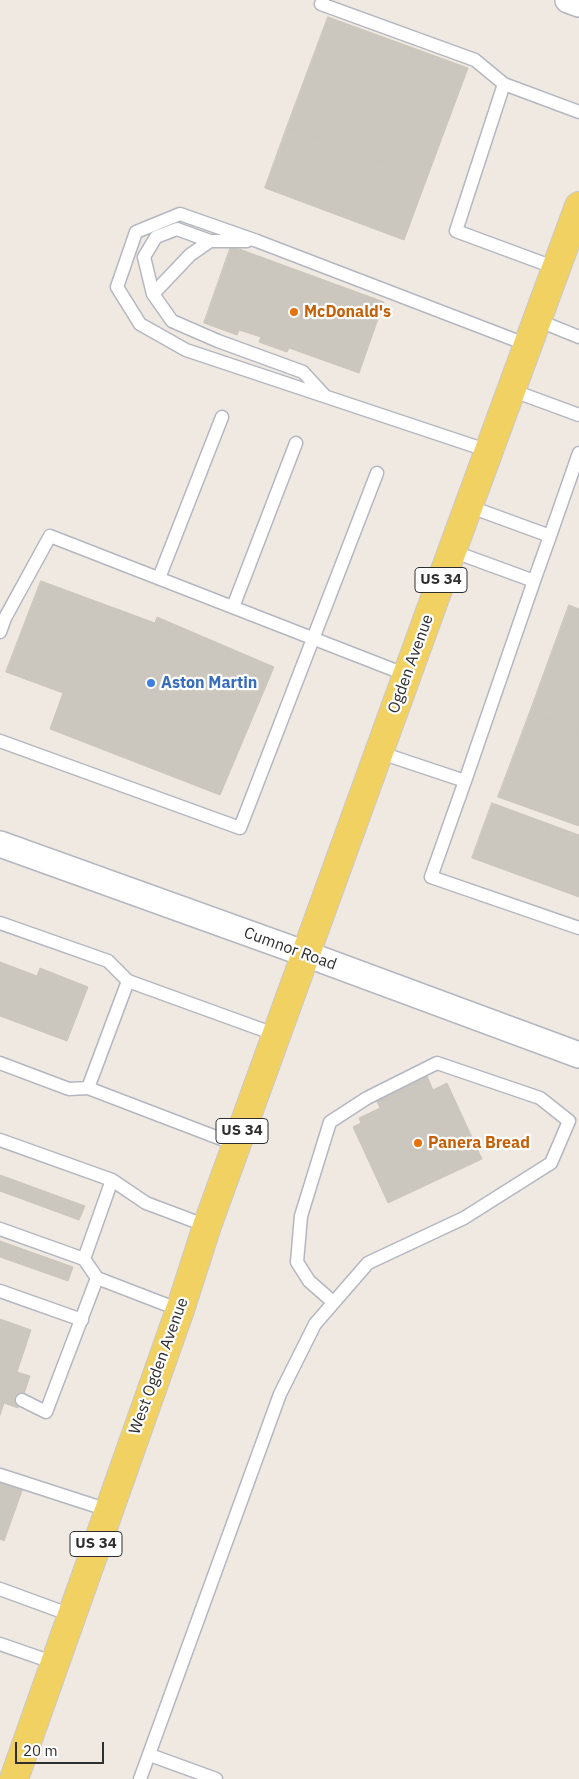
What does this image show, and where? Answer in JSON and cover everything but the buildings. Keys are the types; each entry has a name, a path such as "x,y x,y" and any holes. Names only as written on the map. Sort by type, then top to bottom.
{"main road":[{"name":"Ogden Avenue","path":"306,954 378,752 579,206"},
{"name":"West Ogden Avenue","path":"14,1779 180,1310 207,1226 306,954"}],"street":[{"path":"568,0 579,4"},
{"name":"Cumnor Road","path":"0,844 579,1055"}],"lane":[{"path":"323,0 321,4 476,60 504,84 579,112"},
{"path":"504,84 456,231 556,268"},
{"path":"489,450 186,350 140,324 117,287 136,232 180,214 532,333 579,337"},
{"path":"256,241 210,241 177,229 156,237 144,257 153,294 172,320 218,341 303,372 327,398"},
{"path":"153,294 190,255 210,241"},
{"path":"511,390 579,415"},
{"path":"159,578 222,417"},
{"path":"233,607 296,443"},
{"path":"579,453 431,876 579,928"},
{"path":"0,741 240,828 377,473"},
{"path":"468,506 550,536"},
{"path":"0,632 5,618 50,536 407,674"},
{"path":"452,551 534,581"},
{"path":"378,752 464,781"},
{"path":"0,924 108,961 128,981 277,1035"},
{"path":"88,1088 128,981"},
{"path":"0,1063 69,1089 88,1088 237,1145"},
{"path":"140,1779 280,1394 315,1324 368,1263 464,1218 551,1163 569,1121 540,1098 437,1063 367,1098 330,1122 301,1216 298,1262 310,1282 333,1302"},
{"path":"0,1140 112,1180 146,1203 207,1226"},
{"path":"84,1259 112,1180"},
{"path":"0,1229 84,1259 97,1278 180,1310"},
{"path":"22,1400 46,1412 97,1278"},
{"path":"0,1290 82,1320"},
{"path":"0,1475 108,1510"},
{"path":"0,1589 71,1615"},
{"path":"0,1644 55,1663"},
{"path":"150,1755 216,1779"}],"place":[{"name":"McDonald's","path":"294,312"},
{"name":"Aston Martin","path":"151,683"},
{"name":"Panera Bread","path":"418,1143"}]}
